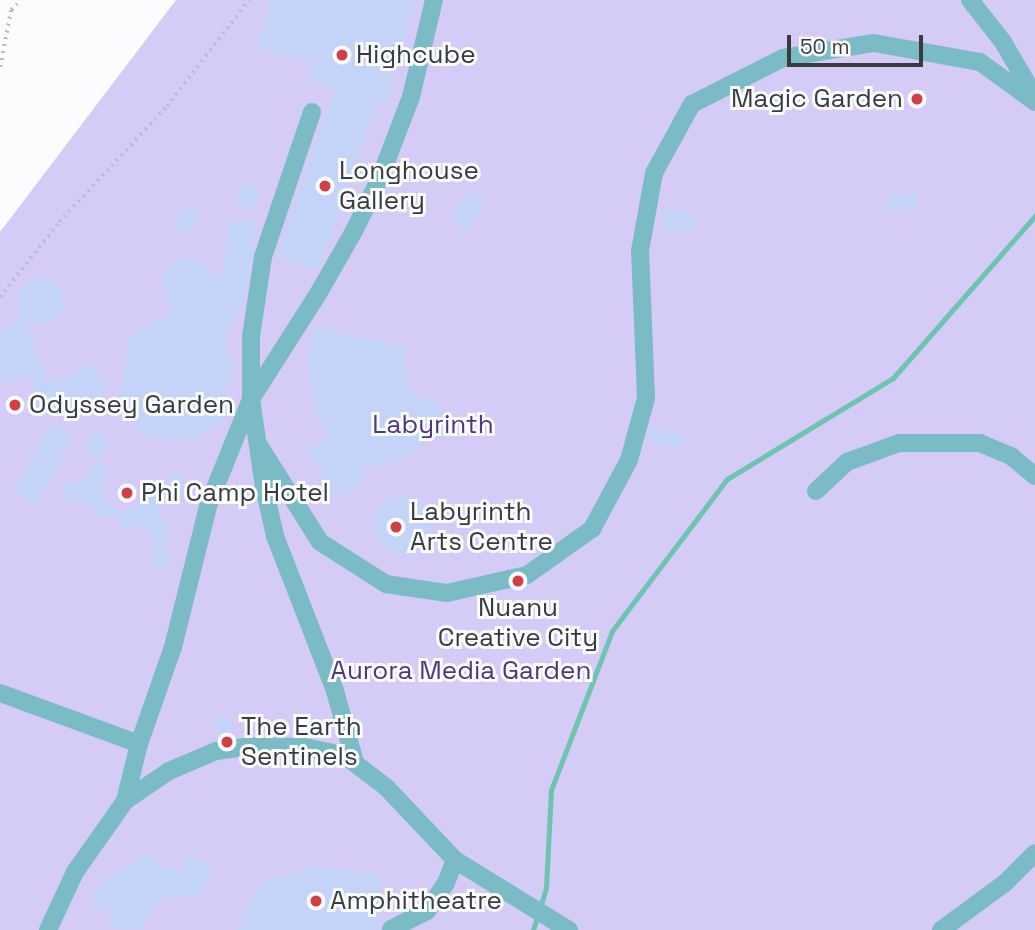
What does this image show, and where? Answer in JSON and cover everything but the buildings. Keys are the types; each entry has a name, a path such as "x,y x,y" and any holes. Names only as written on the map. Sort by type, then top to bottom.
{"lane":[{"path":"125,801 139,744 173,647 209,503 251,399 324,283 380,178 411,97 434,0"},
{"path":"970,0 1003,42 1035,100"},
{"path":"260,447 320,542 386,584 447,593 527,575 592,529 629,460 646,398 640,251 654,173 692,104 783,58 874,43 980,62 1035,100"},
{"path":"312,112 263,257 251,336 251,399 264,487 275,536 335,691 355,762"},
{"path":"816,491 847,463 899,443 980,443 1011,456 1035,476"},
{"path":"0,693 139,744"},
{"path":"48,930 75,872 125,801 169,771 216,751 250,746 305,747 344,755 386,787 455,860 569,930"},
{"path":"941,930 1005,883 1035,853"},
{"path":"391,929 427,911 446,883 455,860"}],"path":[{"path":"0,67 11,10 21,0"},
{"path":"0,297 59,222 167,106 249,0"}],"green space":[{"name":"Nuanu Creative City","path":"176,0 1035,0 1035,930 0,930 0,232"}],"waterway":[{"path":"533,930 546,888 551,790 612,631 727,479 893,378 1035,216"}],"place":[{"name":"Highcube","path":"342,55"},
{"name":"Magic Garden","path":"917,99"},
{"name":"Longhouse Gallery","path":"325,186"},
{"name":"Odyssey Garden","path":"15,405"},
{"name":"Phi Camp Hotel","path":"127,493"},
{"name":"Labyrinth Arts Centre","path":"396,527"},
{"name":"Nuanu Creative City","path":"518,581"},
{"name":"The Earth Sentinels","path":"227,742"},
{"name":"Amphitheatre","path":"316,901"}],"park label":[{"name":"Labyrinth","path":"433,425"},
{"name":"Aurora Media Garden","path":"461,671"}]}
